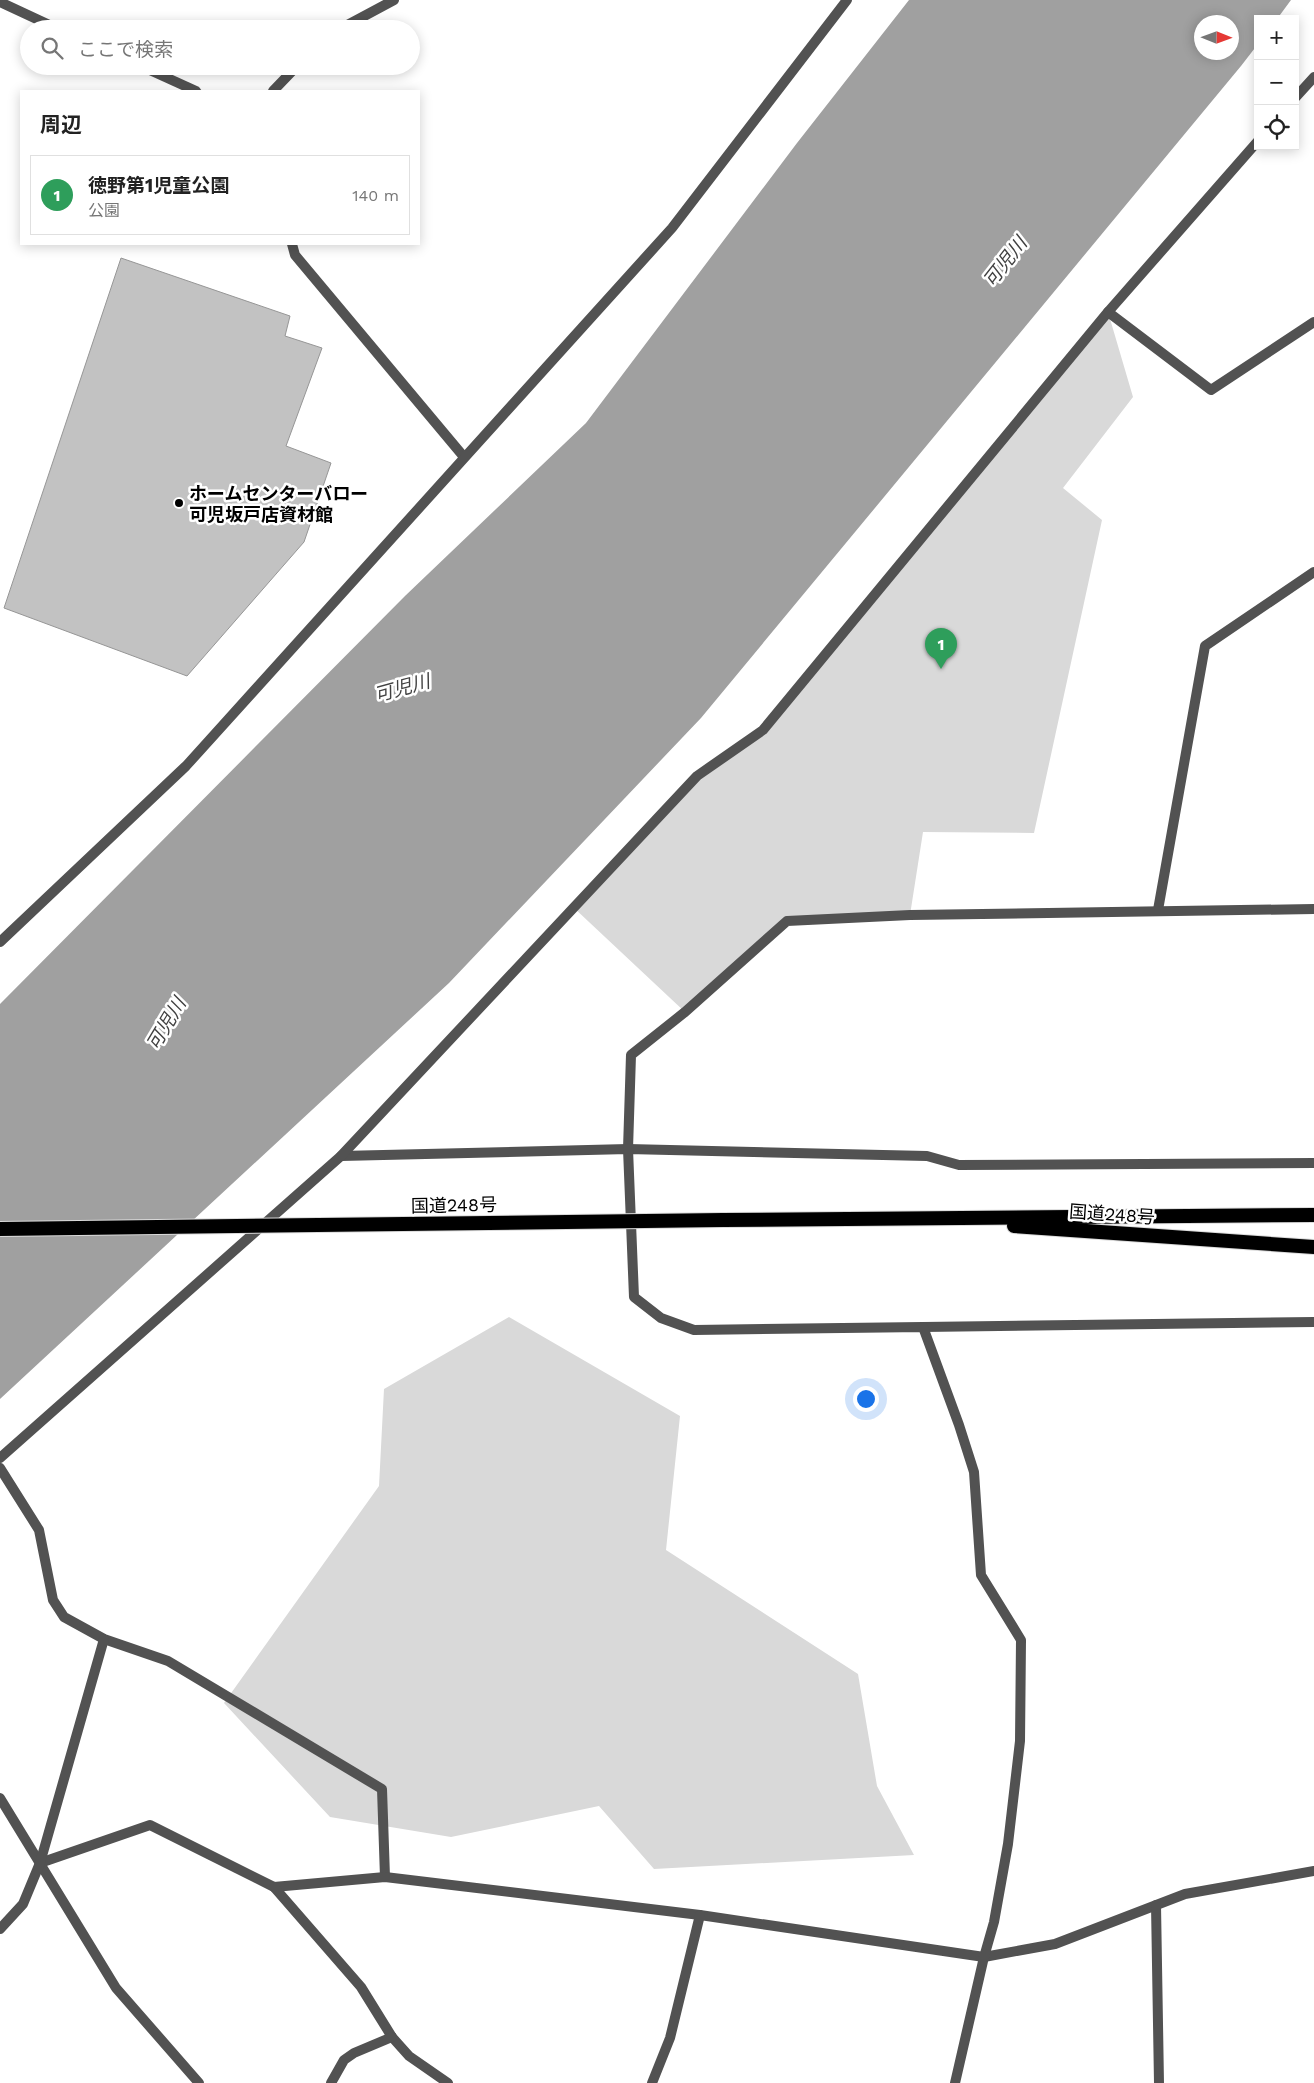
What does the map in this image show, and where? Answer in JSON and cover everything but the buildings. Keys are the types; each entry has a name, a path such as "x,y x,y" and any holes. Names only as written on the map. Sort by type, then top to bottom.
{"highway":[{"name":"国道248号","path":"0,1229 1314,1215"},
{"name":"国道248号","path":"908,1219 1314,1247"}],"street":[{"path":"357,20 394,0"},
{"path":"0,942 186,766 672,228 847,0"},
{"path":"0,2 39,20"},
{"path":"161,75 194,90"},
{"path":"274,90 288,75"},
{"path":"1299,94 1314,77"},
{"path":"0,1458 341,1156 697,776 763,730 1108,312 1254,146"},
{"path":"292,245 295,255 464,457"},
{"path":"1108,312 1212,390 1314,322"},
{"path":"1158,910 1205,646 1314,572"},
{"path":"1314,909 1158,910 1064,914 910,916 787,922 685,1012 631,1055 628,1149 634,1297 661,1318 694,1330 1314,1322"},
{"path":"341,1156 628,1149 927,1156 959,1165 1314,1163"},
{"path":"923,1327 974,1472 981,1575 1021,1640 1020,1741 1008,1844 994,1922 955,2083"},
{"path":"0,1468 39,1530 53,1600 64,1617 104,1639 168,1661 382,1789 385,1877"},
{"path":"0,1929 23,1904 40,1863 104,1639"},
{"path":"0,1798 116,1988 199,2083"},
{"path":"40,1863 150,1825 274,1887 361,1987 392,2038 409,2056 448,2083"},
{"path":"274,1887 385,1877 700,1915 984,1957 1055,1944 1185,1894 1314,1871"},
{"path":"1156,1905 1159,2083"},
{"path":"652,2083 670,2038 700,1915"},
{"path":"330,2083 344,2060 354,2052 392,2038"}],"shaded area":[{"path":"1108,312 1133,397 1063,488 1102,520 1034,833 923,832 910,915 787,921 685,1012 573,907 697,776 763,729"},
{"path":"509,1317 680,1416 666,1550 858,1674 877,1786 914,1855 654,1869 599,1806 451,1837 330,1817 224,1703 379,1486 384,1389"}],"water":[{"name":"可児川","path":"909,0 1291,0 1280,15 1254,15 1254,49 1241,66 701,718 449,983 0,1399 0,1004 405,596 586,423 797,143"}],"place":[{"name":"ホームセンターバロー 可児坂戸店資材館","path":"179,503"},
{"name":"徳野第1児童公園","path":"941,669"}]}
